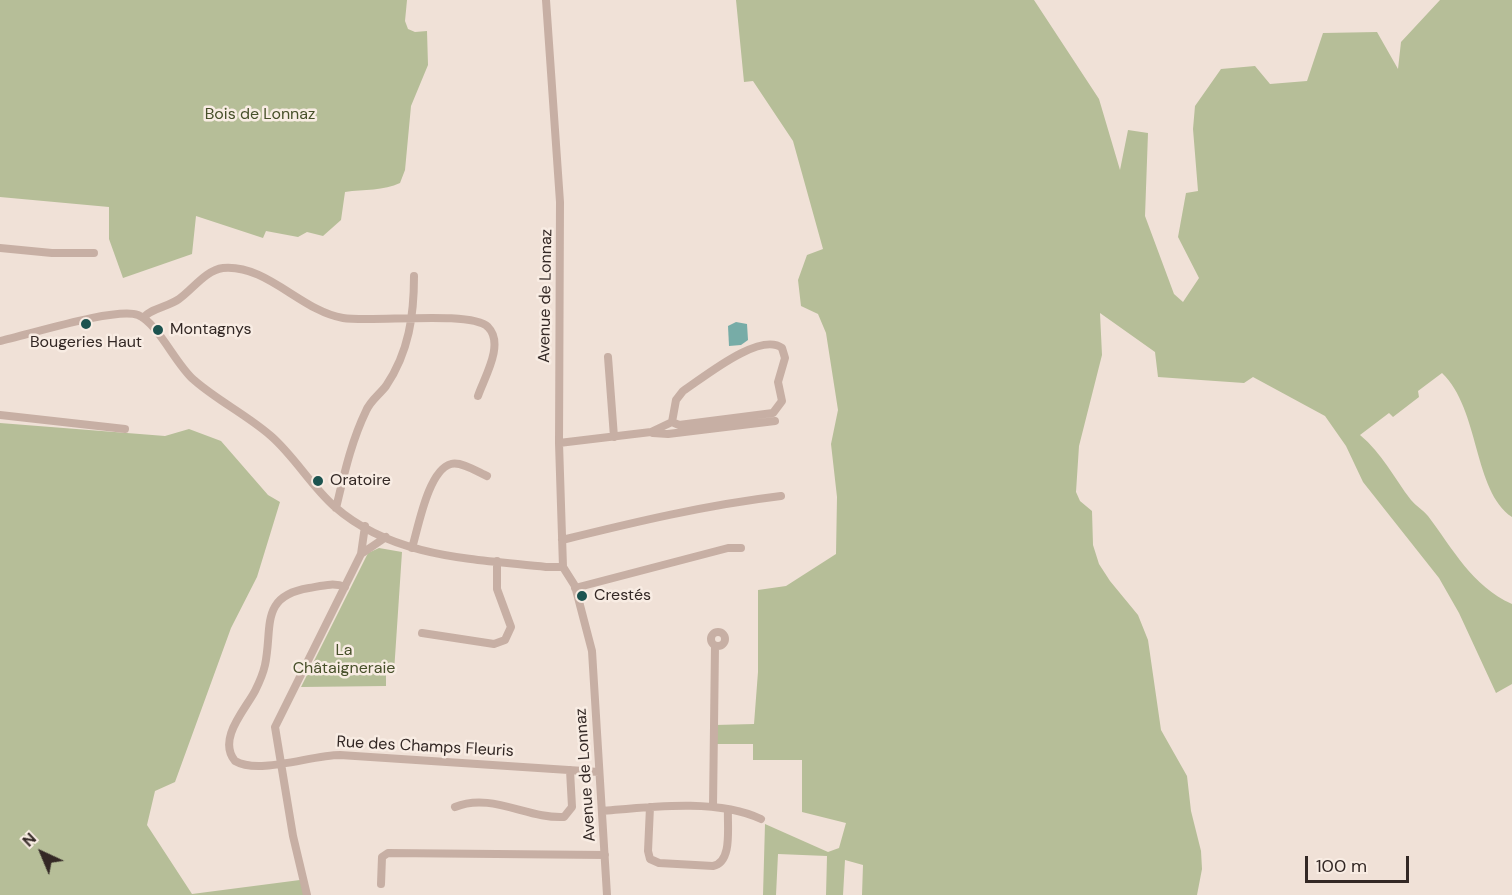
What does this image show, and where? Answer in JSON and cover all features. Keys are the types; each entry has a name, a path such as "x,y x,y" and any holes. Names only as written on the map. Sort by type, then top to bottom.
{"street":[{"name":"Avenue de Lonnaz","path":"546,0 560,212 559,443 563,567 575,588 592,651 608,895"},
{"path":"0,248 46,253 94,253"},
{"path":"143,318 180,298 214,270 228,268 266,280 307,306 342,318 450,318 488,327 494,341 494,353 478,396"},
{"path":"336,508 347,462 367,408 386,385 409,335 413,318 414,276"},
{"path":"0,341 93,319 129,314 143,318 192,379 270,436 336,508 365,526 412,548 497,561 563,567"},
{"path":"774,344 782,348 785,358 778,382 782,401 777,411 679,426 672,422 676,400 683,391 752,347 774,344"},
{"path":"608,357 614,437"},
{"path":"0,415 125,429"},
{"path":"559,443 651,432 668,434 775,421"},
{"path":"651,432 672,422"},
{"path":"412,548 423,504 433,483 445,467 452,463 458,464 487,476"},
{"path":"562,540 717,504 781,496"},
{"path":"307,895 280,764 275,735 276,723 361,554 365,526"},
{"path":"361,554 386,537"},
{"path":"575,588 728,548 741,548"},
{"path":"422,633 494,644 504,640 511,627 498,589 497,561"},
{"name":"Rue des Champs Fleuris","path":"345,586 334,584 292,592 277,603 271,613 264,670 248,705 233,727 229,747 232,758 242,764 280,764 315,756 340,755 599,772"},
{"path":"713,807 715,646"},
{"path":"455,807 465,804 508,805 537,815 564,817 572,807 570,770"},
{"path":"650,807 648,850 650,859 659,863 714,866 722,863 725,858 728,810"},
{"path":"602,811 650,807 713,807 761,819"},
{"name":"Avenue de Lonnaz","path":"381,884 382,857 388,853 605,855"}],"green space":[{"name":"Bois de Lonnaz","path":"0,0 407,0 405,21 408,29 415,32 427,31 428,65 411,106 405,170 400,183 381,189 345,192 341,220 323,236 307,232 298,237 266,231 263,238 196,216 192,254 123,278 109,239 109,207 0,197"},
{"path":"736,0 1034,0 1099,99 1120,170 1128,130 1148,133 1145,216 1174,294 1183,302 1199,278 1178,237 1186,193 1198,191 1193,129 1195,106 1221,69 1255,66 1270,84 1307,81 1323,33 1377,32 1398,69 1401,42 1440,0 1512,0 1512,517 1499,505 1490,489 1463,407 1454,388 1442,373 1418,391 1419,397 1393,417 1389,413 1360,435 1375,450 1411,500 1428,516 1464,566 1486,587 1512,604 1512,684 1496,693 1459,613 1439,578 1363,482 1346,446 1325,416 1253,377 1244,383 1158,377 1155,352 1100,313 1102,355 1079,446 1076,492 1080,501 1092,511 1093,545 1099,564 1138,615 1148,640 1161,730 1187,776 1191,811 1201,851 1202,869 1197,895 862,895 863,865 845,860 843,895 826,895 827,856 778,854 776,895 763,895 765,824 828,852 839,848 846,823 802,812 802,760 753,760 753,744 715,744 715,725 754,724 758,672 758,590 786,586 836,554 837,497 831,444 838,410 826,333 818,314 801,306 798,280 807,255 823,249 793,141 753,81 744,82"},
{"path":"0,423 165,436 189,429 221,441 268,495 280,502 257,577 231,628 175,782 155,791 147,825 192,894 300,880 304,895 0,895"},
{"name":"La Châtaigneraie","path":"379,548 402,552 394,672 386,671 386,686 301,687 368,553"}],"water":[{"path":"736,322 747,324 748,340 741,345 729,346 728,326"}],"place":[{"name":"Bougeries Haut","path":"86,324"},
{"name":"Montagnys","path":"158,330"},
{"name":"Oratoire","path":"318,481"},
{"name":"Crestés","path":"582,596"}]}
